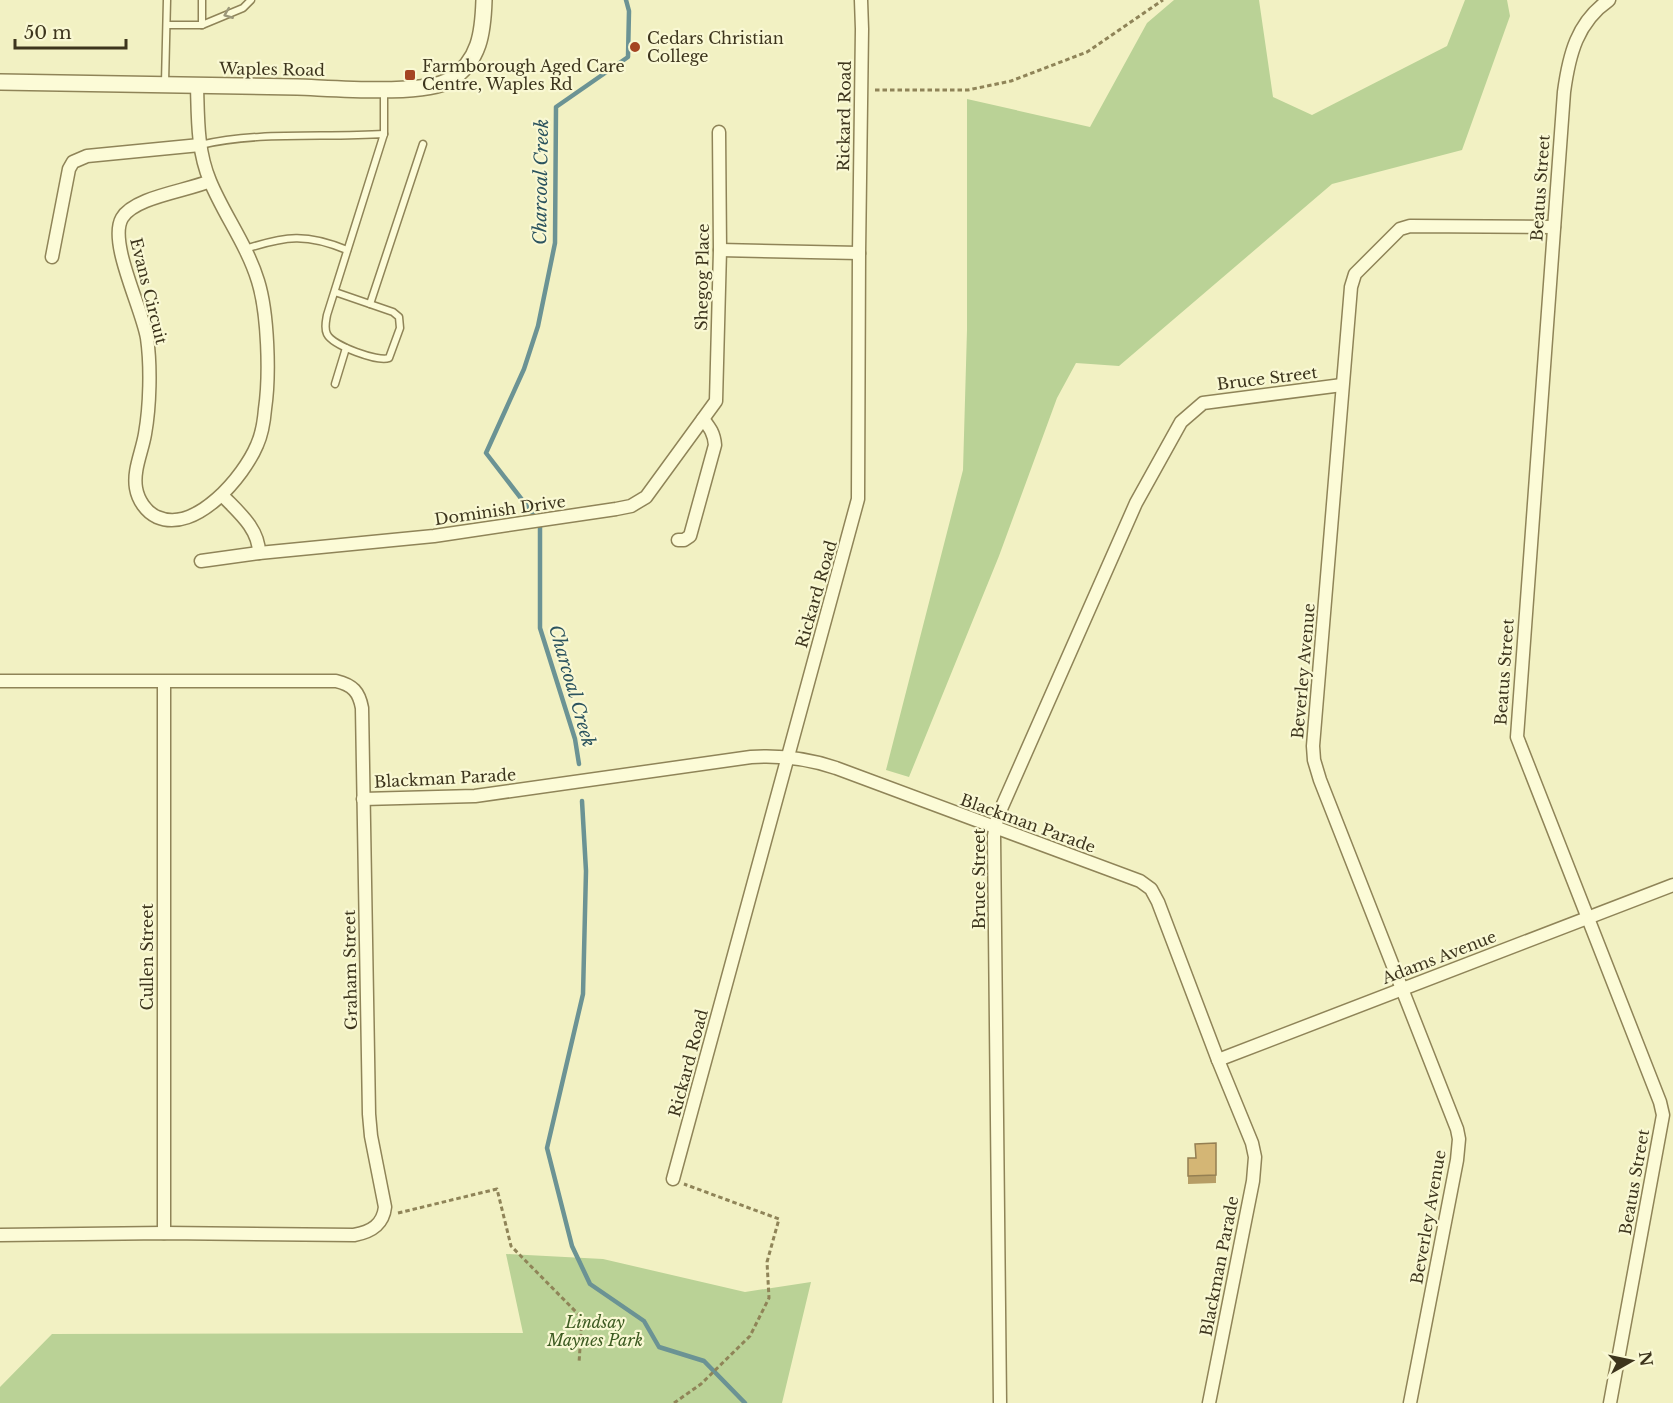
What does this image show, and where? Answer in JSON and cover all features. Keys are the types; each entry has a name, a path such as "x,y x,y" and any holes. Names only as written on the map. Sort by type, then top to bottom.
{"street":[{"name":"Waples Road","path":"0,82 384,89 429,87 450,80 475,54 483,31 484,0"},
{"name":"Rickard Road","path":"673,1179 858,499 861,0"},
{"name":"Beatus Street","path":"1609,0 1584,23 1574,43 1567,67 1517,737 1660,1102 1663,1115 1610,1403"},
{"name":"Evans Circuit","path":"197,86 200,145 210,181 245,249 259,282 264,313 266,407 257,446 235,479 222,495 194,515 175,520 156,517 147,511 137,493 136,472 147,418 148,353 143,322 120,252 118,233 122,218 135,206 147,200 195,188 210,181"},
{"name":"Shegog Place","path":"704,419 716,401 720,250 719,132"},
{"path":"52,257 69,169 73,162 87,156 200,145"},
{"name":"Beverley Avenue","path":"1410,1403 1457,1160 1459,1139 1314,760 1313,746 1351,287 1355,274 1400,229 1410,226 1554,227"},
{"path":"720,250 859,253"},
{"name":"Bruce Street","path":"1000,1403 995,828 997,818 1136,503 1181,422 1203,403 1342,385"},
{"path":"678,540 684,540 690,536 714,445 714,436 704,419"},
{"name":"Dominish Drive","path":"201,561 434,536 624,508 639,503 653,488 704,419"},
{"path":"222,495 248,522 258,542 259,553"},
{"name":"Graham Street","path":"0,681 336,681 354,688 360,697 362,708 369,1114 384,1198 384,1216"},
{"name":"Cullen Street","path":"164,682 164,1233"},
{"name":"Blackman Parade","path":"363,799 475,796 751,758 788,756 828,765 1140,881 1151,889 1158,902 1252,1143 1255,1157 1253,1181 1209,1403"},
{"name":"Adams Avenue","path":"1218,1060 1673,885"},
{"path":"0,1235 164,1233 354,1235 374,1228 384,1216"}],"lane":[{"path":"165,85 167,0"},
{"path":"202,0 202,25"},
{"path":"166,25 202,25 243,8 251,0"},
{"path":"334,292 393,312 400,320 400,328 389,358 382,359 346,348 332,341 326,328 327,315 334,292 347,250 384,134 384,89"},
{"path":"200,145 245,137 384,134"},
{"path":"370,304 423,144"},
{"path":"245,249 280,239 309,238 347,250"},
{"path":"335,384 346,348"}],"path":[{"path":"861,90 968,90 1011,81 1087,52 1163,0"},
{"path":"673,1179 779,1219 767,1262 769,1298 750,1336 701,1384 674,1403"},
{"path":"384,1216 497,1189 512,1246 582,1318 579,1363"}],"green space":[{"path":"1174,0 1259,0 1273,97 1312,115 1447,46 1465,0 1507,0 1510,16 1462,150 1332,184 1119,366 1076,363 1057,398 999,556 909,777 886,770 963,470 967,330 967,99 1090,127 1147,23"},
{"name":"Lindsay Maynes Park","path":"506,1254 603,1259 745,1292 811,1282 782,1403 0,1403 0,1387 52,1334 523,1333"}],"building":[{"path":"1216,1143 1216,1175 1188,1176 1188,1158 1196,1158 1195,1144"}],"waterway":[{"name":"Charcoal Creek","path":"579,764 575,739 540,628 540,523 486,453 524,369 538,326 555,243 556,107 628,57 629,11 626,0"},
{"name":"Charcoal Creek","path":"582,801 586,871 583,994 547,1148 572,1246 590,1284 644,1321 659,1347 704,1361 745,1403"}],"place":[{"name":"Cedars Christian College","path":"635,47"},
{"name":"Farmborough Aged Care Centre, Waples Rd","path":"410,75"}]}
